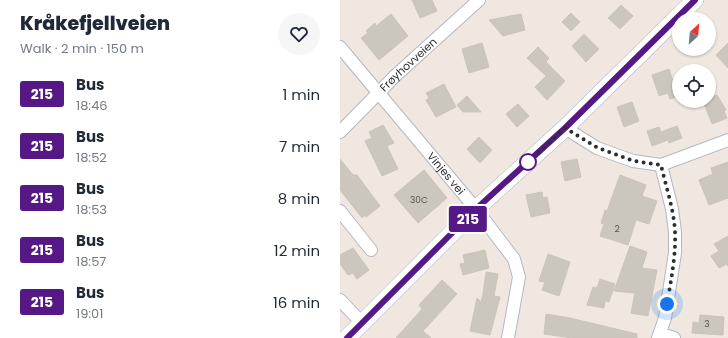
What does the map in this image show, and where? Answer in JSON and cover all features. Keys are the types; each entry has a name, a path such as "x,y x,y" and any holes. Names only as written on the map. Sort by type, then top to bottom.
{"main road":[{"path":"347,338 361,322 476,209 565,128 695,0"}],"street":[{"name":"Frøyhovveien","path":"340,132 378,92 479,0"},
{"name":"Vinjes vei","path":"340,47 476,209 514,259 519,277 508,338"},
{"path":"565,128 598,148 634,161 661,165 728,140"},
{"path":"661,165 672,209 675,232 675,253 665,318 660,336 674,338"},
{"path":"340,211 371,250"},
{"path":"340,300 361,322"}],"building":[{"path":"412,0 432,0 437,11 420,18"},
{"path":"621,5 633,16 620,29 608,18"},
{"path":"571,13 580,22 571,31 562,22"},
{"path":"391,14 408,36 379,60 361,38 368,33 366,31 375,23 376,26"},
{"path":"521,14 525,30 503,36 489,20"},
{"path":"584,34 599,49 586,62 572,46"},
{"path":"482,43 489,67 469,73 462,49"},
{"path":"728,43 728,68 716,55"},
{"path":"538,47 549,58 546,62 565,81 547,100 535,87 546,76 527,58"},
{"path":"669,69 672,78 672,98 670,99 668,93 659,96 652,75"},
{"path":"444,84 456,107 436,117 426,100 429,98 426,93"},
{"path":"716,95 726,110 724,111 727,118 712,124 706,108 716,108"},
{"path":"467,96 481,112 463,112 457,105"},
{"path":"632,102 639,121 624,127 617,107"},
{"path":"518,104 529,116 517,127 506,114"},
{"path":"383,125 394,143 387,146 398,169 382,176 365,141 372,138 369,132"},
{"path":"677,126 682,138 669,143 668,140 652,146 647,131 659,127 661,132"},
{"path":"479,137 492,150 480,163 467,149"},
{"path":"340,159 353,175 357,175 380,206 366,217 365,215 362,218 340,190"},
{"path":"577,159 581,177 565,181 561,162"},
{"path":"728,162 728,198 709,205 699,180 713,174 711,168"},
{"path":"424,170 447,198 418,223 394,195"},
{"path":"620,175 646,185 642,196 657,201 649,224 636,220 628,245 600,236 604,224 601,223 605,210 607,211"},
{"path":"542,192 543,198 547,197 550,213 531,217 526,195"},
{"path":"728,236 728,266 727,264 719,268 711,256 719,251 714,244"},
{"path":"630,246 647,252 642,268 657,270 648,316 631,313 635,293 614,291"},
{"path":"353,248 369,270 357,279 353,273 348,275 340,264 340,255"},
{"path":"485,250 489,268 463,275 460,264 465,263 463,255"},
{"path":"548,254 570,262 559,296 542,290 545,282 539,281"},
{"path":"486,272 498,274 494,296 500,297 490,335 470,331 477,298 481,302"},
{"path":"600,279 615,284 609,302 605,301 604,308 587,305 593,287 597,288"},
{"path":"442,280 457,294 423,331 431,338 396,338 422,309 419,305"},
{"path":"546,314 570,318 637,334 637,338 572,338 544,334"},
{"path":"700,315 724,317 723,335 692,333 693,322 699,323"}],"bus line":[{"name":"215","path":"347,338 361,322 463,224 476,209 565,128 695,0"}],"route":[{"path":"528,162 565,128 598,148 634,161 661,165 672,209 675,232 675,253 667,304"}]}
